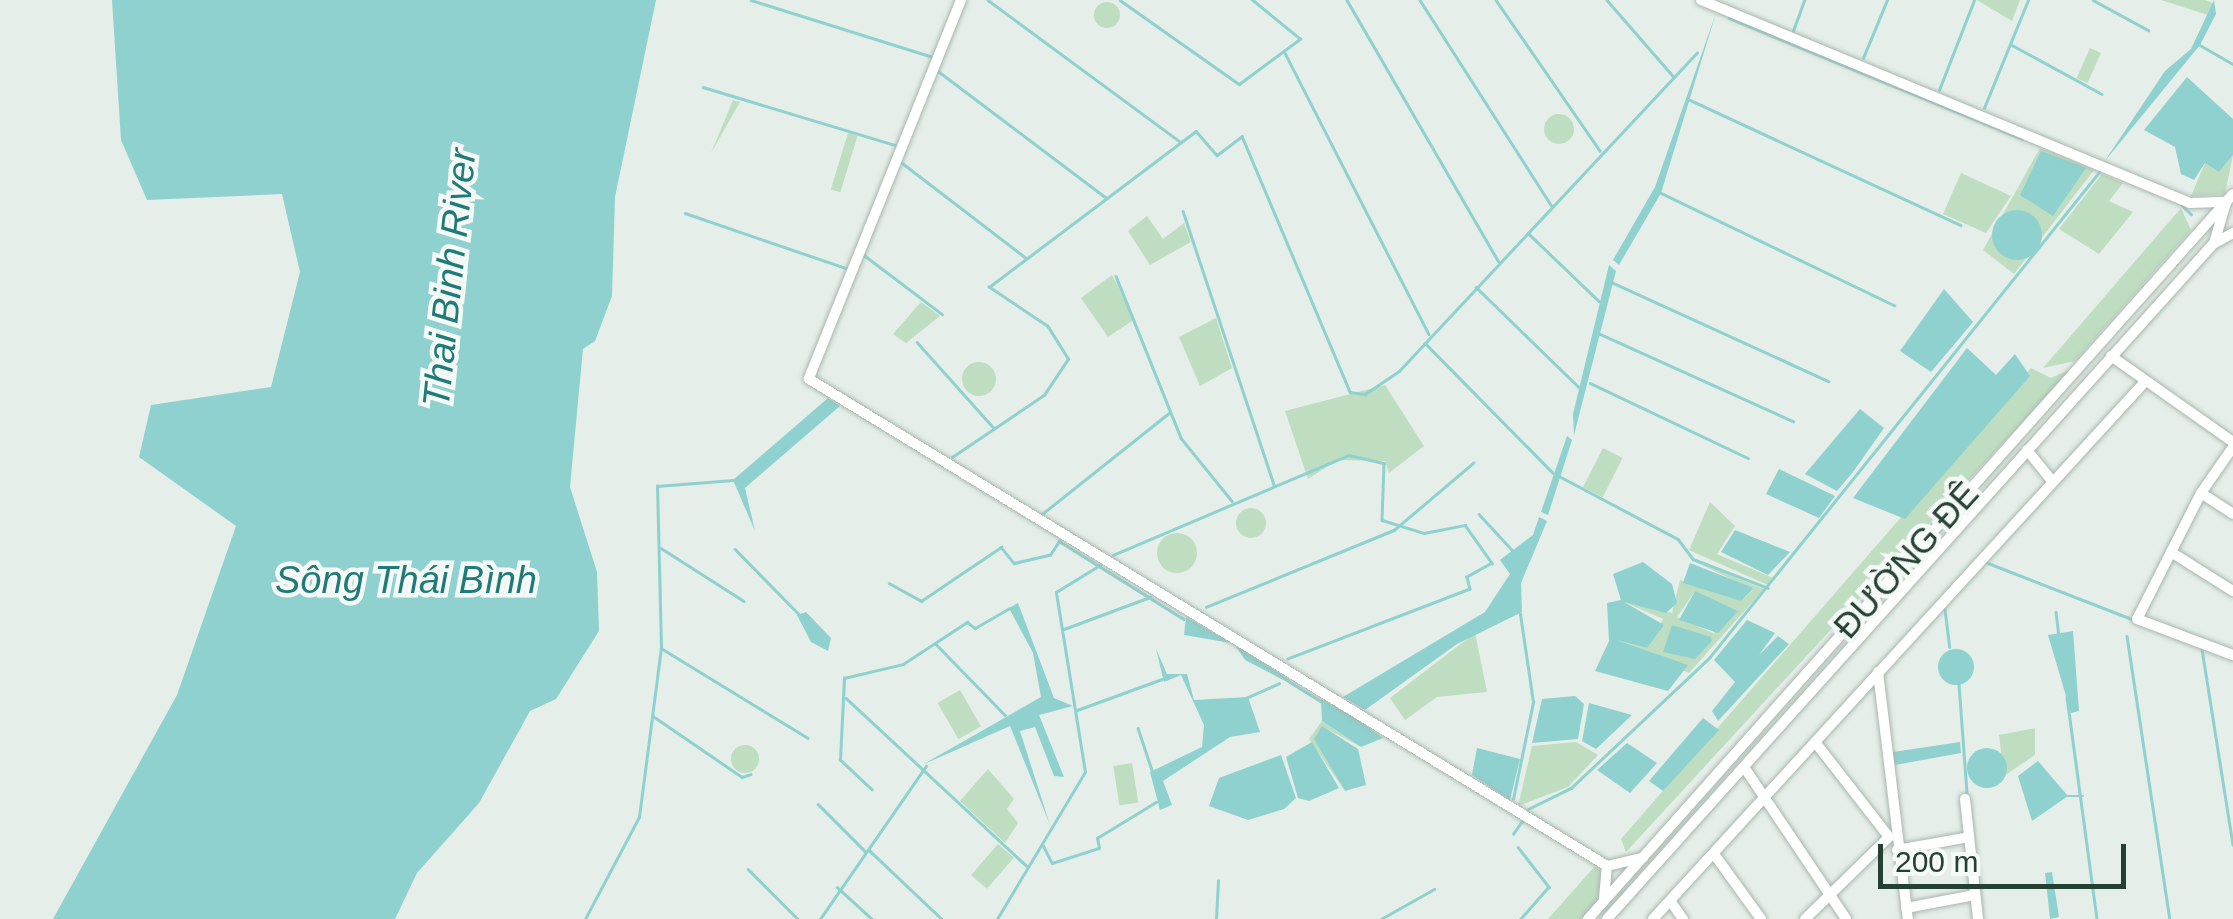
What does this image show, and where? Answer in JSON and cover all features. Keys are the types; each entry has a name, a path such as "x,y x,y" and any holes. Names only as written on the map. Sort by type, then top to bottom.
{"street":[{"path":"961,0 809,378 1607,866 1643,858"},
{"path":"1701,0 2190,203 2231,203"},
{"path":"2190,203 2194,236"},
{"name":"ĐƯỜNG ĐÊ","path":"1588,919 2194,236 2231,203"},
{"name":"ĐƯỜNG ĐÊ","path":"1607,919 2214,243 2231,203"},
{"path":"2214,243 2233,234"},
{"path":"2063,384 2111,356 2141,296"},
{"path":"2111,356 2142,384 2233,445 2200,493 2137,619 2233,655"},
{"path":"1654,919 2142,384"},
{"path":"2027,450 2051,480"},
{"path":"2200,493 2233,514"},
{"path":"2171,552 2233,591"},
{"path":"1878,672 1892,837 1907,913 1975,895"},
{"path":"1816,742 1892,837"},
{"path":"1686,808 1744,767 1846,919"},
{"path":"1965,799 1978,919"},
{"path":"1897,850 1969,836"},
{"path":"1805,919 1892,837"},
{"path":"1714,854 1762,919"},
{"path":"1603,902 1607,866"},
{"path":"1671,902 1683,919"}],"green space":[{"path":"1977,0 2020,0 2012,21"},
{"path":"2161,0 2205,0 2213,3 2208,15"},
{"path":"1107,2 1116,6 1120,15 1116,24 1107,28 1098,24 1094,15 1098,6"},
{"path":"2090,48 2101,53 2088,83 2077,78"},
{"path":"733,100 740,102 711,153"},
{"path":"1559,114 1573,123 1574,129 1565,143 1559,144 1545,135 1544,129 1553,115"},
{"path":"848,133 858,136 840,192 831,189"},
{"path":"2040,148 2094,170 2014,274 1983,250"},
{"path":"2233,155 2225,194 2191,196 2205,163 2219,172"},
{"path":"1961,173 2011,196 1986,233 1943,214"},
{"path":"2102,174 2123,183 2109,201 2133,212 2099,254 2059,229"},
{"path":"2181,208 2191,230 2075,361 2043,368"},
{"path":"1147,216 1163,239 1184,223 1191,242 1150,265 1128,231"},
{"path":"1112,275 1135,319 1108,337 1081,298"},
{"path":"921,302 940,316 906,343 893,334"},
{"path":"1216,318 1232,368 1200,386 1179,337"},
{"path":"979,362 991,367 996,379 991,391 979,396 967,391 962,379 967,367"},
{"path":"2031,368 2051,378 2071,369 1626,852 1621,839"},
{"path":"1385,385 1424,446 1389,473 1385,461 1337,460 1308,479 1285,411"},
{"path":"1603,448 1623,458 1603,497 1583,487"},
{"path":"1710,502 1735,526 1717,554 1773,578 1768,585 1689,550"},
{"path":"1251,508 1262,512 1266,523 1262,534 1251,538 1240,534 1236,523 1240,512"},
{"path":"1177,533 1191,539 1197,553 1191,567 1177,573 1163,567 1157,553 1163,539"},
{"path":"1694,561 1764,589 1689,673 1615,640 1647,648 1663,619 1624,602 1672,613 1680,580 1741,601 1753,590","holes":["1695,591 1715,634 1677,617"]},
{"path":"1475,633 1487,692 1437,697 1405,720 1390,698"},
{"path":"960,690 981,726 958,739 937,703"},
{"path":"1322,721 1361,747 1323,727 1321,746 1345,791 1309,739"},
{"path":"2035,728 2035,755 2004,776 1999,735"},
{"path":"1576,742 1598,755 1568,787 1518,806 1532,746"},
{"path":"745,745 755,749 759,759 755,769 745,773 735,769 731,759 735,749"},
{"path":"1132,763 1138,803 1119,805 1113,766"},
{"path":"988,769 1014,799 1007,809 1018,823 1005,843 960,801"},
{"path":"998,844 1014,858 987,889 971,875"},
{"path":"1595,866 1603,873 1596,905 1583,919 1548,919"}],"water":[{"name":"Sông Thái Bình","path":"112,0 656,0 615,197 612,296 595,341 583,349 570,487 597,572 599,631 556,699 530,711 479,803 417,873 395,919 53,919 177,695 236,526 139,457 151,405 271,387 300,272 282,194 147,200 121,140"},
{"path":"2214,0 2216,14 2200,45 2104,162 2165,71 2191,49"},
{"path":"1716,13 1661,193 1619,265 1613,260 1655,187"},
{"path":"2187,77 2233,119 2233,155 2219,172 2205,163 2194,180 2181,174 2175,147 2144,130"},
{"path":"2041,151 2086,168 2053,216 2020,195"},
{"path":"2017,210 2035,217 2042,235 2035,253 2017,260 1999,253 1992,235 1999,217"},
{"path":"1609,265 1616,271 1574,435 1573,414"},
{"path":"1944,289 1973,322 1931,372 1900,351"},
{"path":"1967,348 1996,375 2015,354 2030,376 1905,519 1853,498"},
{"path":"828,398 840,406 745,488 755,531 733,480"},
{"path":"1860,409 1884,428 1837,491 1805,474"},
{"path":"1567,436 1572,440 1548,515 1541,512"},
{"path":"1779,469 1835,496 1819,518 1766,494"},
{"path":"1539,517 1547,521 1521,583 1522,612 1457,644 1365,710 1343,697 1485,612 1510,574 1500,560 1533,535"},
{"path":"1735,530 1790,552 1768,575 1721,552"},
{"path":"1643,562 1672,584 1677,603 1666,613 1624,602 1664,625 1647,648 1616,640 1688,665 1668,691 1595,671 1609,641 1607,603 1621,600 1613,574"},
{"path":"1690,563 1753,589 1741,601 1683,583"},
{"path":"1695,591 1738,611 1718,633 1679,620"},
{"path":"1018,603 1054,698 1073,706 1039,715 1064,777 1054,776 1035,727 1020,731 1050,825 1010,726 922,765 1041,697 1033,653 1009,608"},
{"path":"806,612 831,638 828,651 811,642 797,615"},
{"path":"1186,617 1231,643 1184,635"},
{"path":"1747,620 1775,633 1759,655 1778,636 1789,644 1718,721 1712,711 1735,682 1714,660"},
{"path":"1672,625 1711,637 1712,641 1695,659 1663,652"},
{"path":"2073,631 2079,711 2071,713 2048,635"},
{"path":"1235,645 1290,680 1289,683 1245,660"},
{"path":"1156,649 1167,674 1187,674 1194,700 1248,697 1260,732 1230,737 1163,781 1172,805 1160,810 1150,772 1202,747 1204,725 1181,675 1164,682"},
{"path":"1956,649 1969,654 1974,667 1969,680 1956,685 1943,680 1938,667 1943,654"},
{"path":"1575,696 1584,704 1578,739 1532,743 1542,699"},
{"path":"1321,699 1383,738 1361,747 1322,721"},
{"path":"1589,703 1632,715 1596,749 1582,741"},
{"path":"1703,718 1719,730 1663,791 1649,781"},
{"path":"1322,726 1358,749 1366,785 1345,791 1314,739"},
{"path":"1312,742 1339,788 1309,801 1298,798 1286,757"},
{"path":"1960,742 1961,753 1895,765 1893,752"},
{"path":"1627,743 1657,763 1630,793 1597,770"},
{"path":"1477,748 1520,759 1510,800 1472,775"},
{"path":"1987,748 2001,754 2007,768 2001,782 1987,788 1973,782 1967,768 1973,754"},
{"path":"1281,755 1296,798 1284,809 1248,820 1209,806 1219,778"},
{"path":"2038,761 2068,796 2032,821 2018,776"},
{"path":"2052,872 2059,917 2050,919 2045,873"}],"waterway":[{"path":"751,0 933,57"},
{"path":"988,0 1179,141"},
{"path":"1120,0 1239,84 1300,39 1252,0"},
{"path":"1347,0 1498,261"},
{"path":"1420,0 1551,205"},
{"path":"1496,0 1600,151"},
{"path":"1607,0 1674,77"},
{"path":"1793,31 1804,0"},
{"path":"1863,58 1887,0"},
{"path":"1939,90 1974,0"},
{"path":"1984,108 2028,0"},
{"path":"2093,0 2148,30"},
{"path":"1729,18 2022,139"},
{"path":"2012,45 2102,94"},
{"path":"2200,45 2233,64"},
{"path":"1284,51 1429,334"},
{"path":"952,457 1044,395 1068,359 1047,326 989,287 1196,131 1217,155 1242,136 1350,392 1365,394 1399,371 1697,53"},
{"path":"938,71 1105,197"},
{"path":"703,87 898,146"},
{"path":"1690,100 1961,225"},
{"path":"901,162 1025,257"},
{"path":"1528,809 1571,788 1709,658 2100,171"},
{"path":"1661,193 1894,305"},
{"path":"2182,205 2191,214"},
{"path":"1183,211 1274,484"},
{"path":"685,213 849,269"},
{"path":"1528,233 1599,301"},
{"path":"864,255 942,314"},
{"path":"1116,276 1181,438 1232,501"},
{"path":"1611,282 1828,381"},
{"path":"1476,287 1582,390"},
{"path":"1600,334 1793,421"},
{"path":"917,342 993,427"},
{"path":"1425,343 1553,473"},
{"path":"1590,383 1748,458"},
{"path":"1042,514 1169,413"},
{"path":"1113,555 1349,455 1384,463 1382,520 1424,533 1465,525 1492,563 1467,577 1470,589 1288,659"},
{"path":"1206,607 1394,530 1473,463"},
{"path":"1559,476 1678,539 1693,559 1768,588"},
{"path":"585,919 639,817 661,648 657,486 733,480"},
{"path":"1479,514 1514,552"},
{"path":"889,583 921,601 1001,547 1014,563 1050,555 1059,541 1184,619"},
{"path":"661,548 744,601"},
{"path":"735,549 798,613"},
{"path":"1983,561 2134,620"},
{"path":"997,919 1085,772 1056,592 1100,565"},
{"path":"1064,629 1150,597"},
{"path":"872,790 840,760 844,678 903,664 967,622 975,628 1009,608"},
{"path":"1945,609 1950,647"},
{"path":"2056,612 2059,635"},
{"path":"1513,799 1533,702 1520,614"},
{"path":"2127,636 2170,919"},
{"path":"936,644 1005,715"},
{"path":"661,648 808,738"},
{"path":"2202,649 2233,845"},
{"path":"1077,710 1162,679"},
{"path":"1290,682 1320,701"},
{"path":"1246,698 1279,683"},
{"path":"1959,684 1967,793"},
{"path":"2067,697 2097,919"},
{"path":"846,698 1027,866"},
{"path":"653,716 742,777 751,774"},
{"path":"1138,728 1152,770"},
{"path":"820,919 926,766"},
{"path":"2068,796 2083,796"},
{"path":"1043,845 1052,863 1099,848 1097,838 1156,802"},
{"path":"818,804 866,852"},
{"path":"1513,834 1522,821"},
{"path":"1518,847 1549,887 1521,919"},
{"path":"869,850 942,919"},
{"path":"748,869 798,919"},
{"path":"1216,919 1218,881"},
{"path":"837,887 872,919"},
{"path":"1381,919 1434,889"}],"water label":[{"name":"Thai Binh River","path":"450,278"}]}
